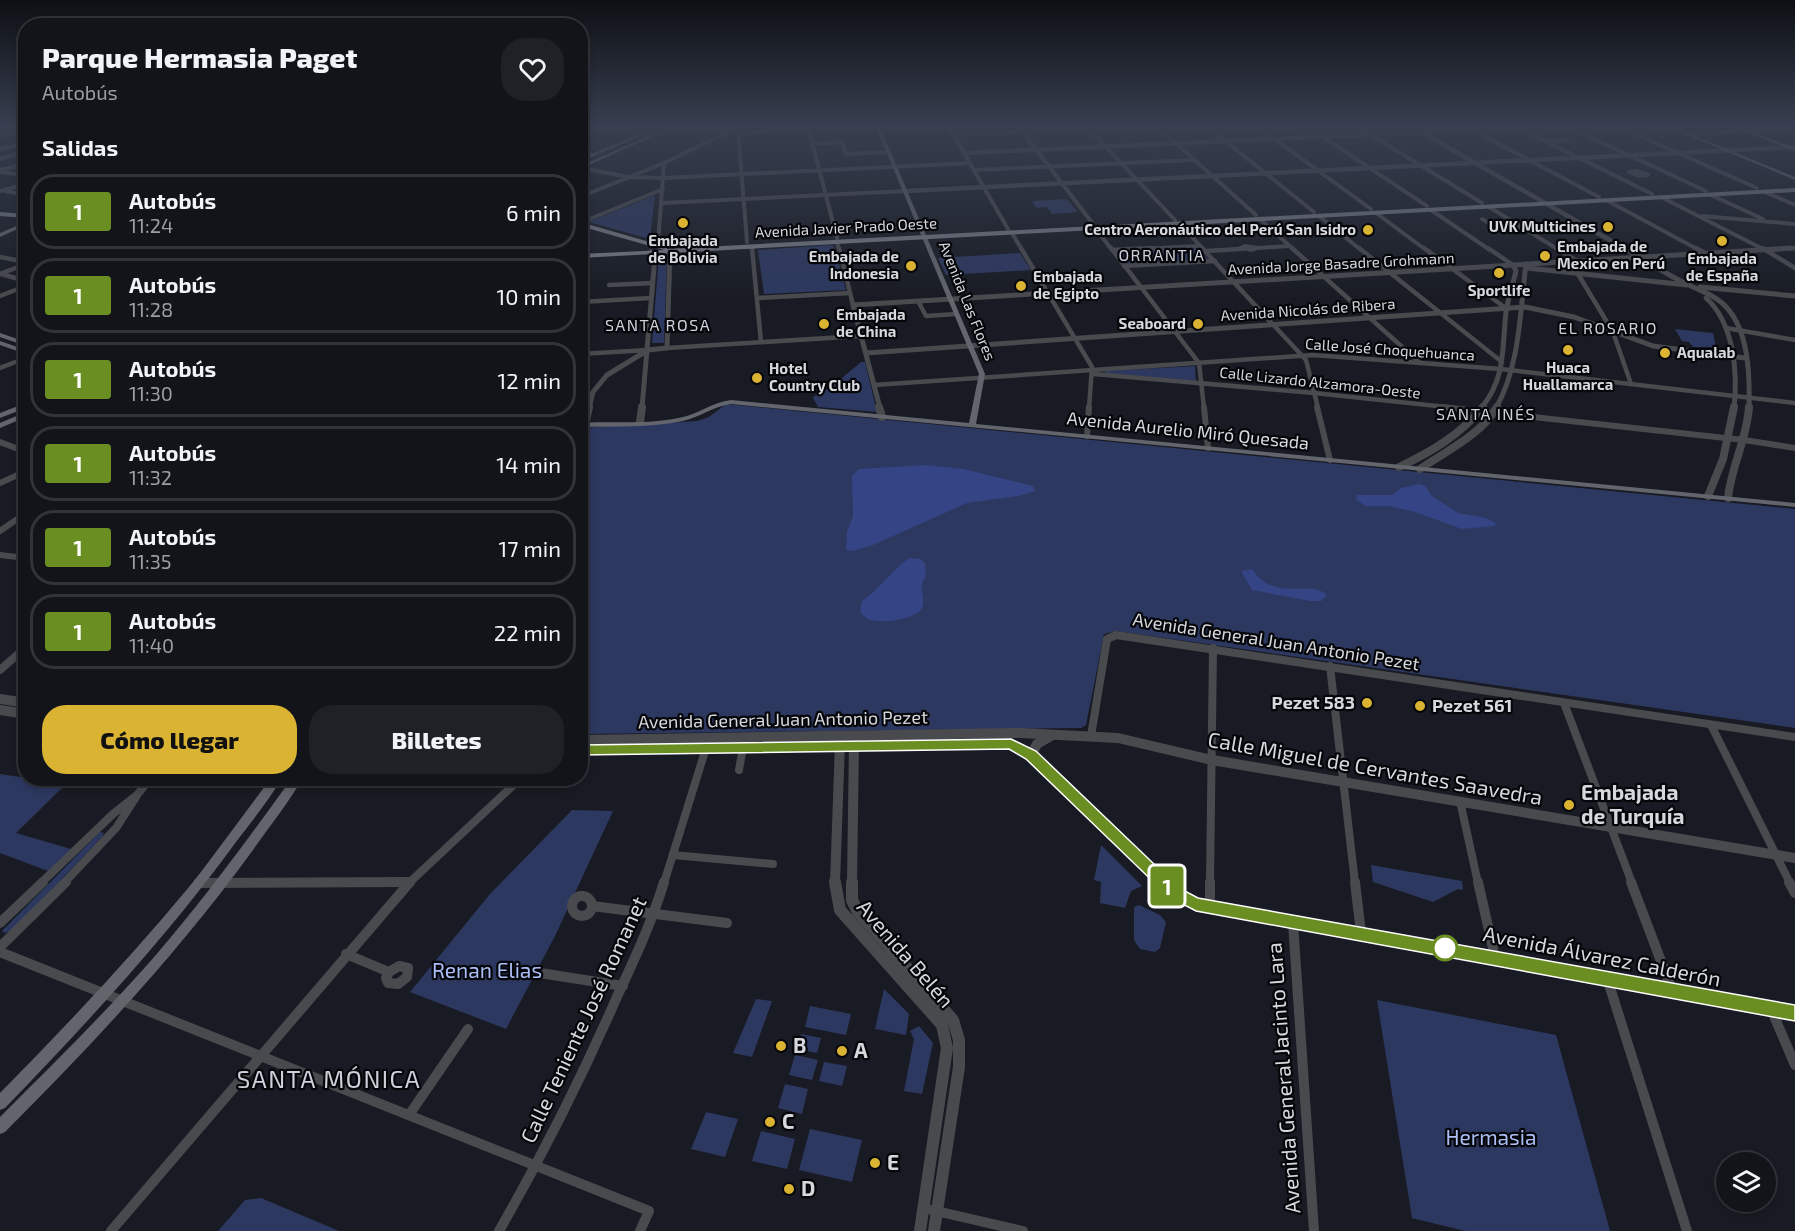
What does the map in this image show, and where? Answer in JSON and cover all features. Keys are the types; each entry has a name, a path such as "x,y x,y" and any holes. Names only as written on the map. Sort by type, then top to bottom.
{"main road":[{"name":"Avenida Las Flores","path":"903,184 982,379 972,425"},
{"name":"Avenida Javier Prado Oeste","path":"588,256 1258,217 1547,204 1757,188 1795,188"},
{"name":"Avenida Javier Prado Oeste","path":"1429,208 1652,194 1765,192 1795,188"},
{"path":"0,208 18,213"},
{"path":"2,215 18,215"},
{"path":"0,230 18,219"},
{"path":"588,226 638,244 651,252"},
{"path":"0,235 18,227"},
{"path":"588,233 628,245 638,244"},
{"name":"Avenida Javier Prado Oeste","path":"588,250 638,244 660,247 749,245"},
{"path":"660,247 670,251"},
{"path":"0,335 18,341"},
{"path":"0,343 18,349"},
{"name":"Avenida Aurelio Miró Quesada","path":"588,425 681,419 716,405 731,402 1795,505"},
{"path":"0,416 18,408"},
{"path":"0,426 18,418"},
{"path":"0,1103 104,994 198,883 271,786"},
{"path":"0,1127 123,1001 222,883 292,786"}],"street":[{"path":"588,194 611,184"},
{"path":"660,247 658,243 663,184"},
{"path":"742,184 761,342"},
{"path":"823,184 882,417"},
{"path":"983,184 1093,372 1088,436"},
{"path":"661,203 1051,184"},
{"path":"1062,184 1199,363 1208,448"},
{"path":"1141,184 1206,250 1303,356 1330,460"},
{"path":"1222,184 1420,363"},
{"path":"1279,184 1502,363"},
{"path":"1336,184 1507,309"},
{"path":"1395,184 1513,265 1516,272 1507,309 1502,363 1493,393 1480,412 1453,437 1399,467"},
{"path":"1452,184 1482,203"},
{"path":"1514,184 1714,298 1733,315 1745,358 1750,398 1744,440 1729,487 1728,498"},
{"path":"1576,184 1599,197"},
{"path":"1633,184 1652,194"},
{"path":"1690,184 1768,222"},
{"path":"1749,184 1757,188"},
{"path":"1,191 18,186"},
{"path":"10,188 18,191"},
{"path":"588,220 663,189"},
{"path":"1,191 18,193"},
{"path":"1765,192 1795,205"},
{"path":"1661,197 1765,249 1795,268"},
{"path":"1606,200 1706,253"},
{"path":"1489,207 1577,261"},
{"path":"1696,215 1795,224"},
{"path":"1482,219 1498,228 1522,227"},
{"path":"1112,250 1200,246"},
{"path":"1206,250 1250,251 1257,248 1289,246"},
{"name":"Avenida Jorge Basadre Grohmann","path":"853,305 1795,248"},
{"path":"668,348 670,251"},
{"path":"640,422 655,256 651,252"},
{"path":"0,257 18,261"},
{"path":"1124,266 1215,261"},
{"path":"1420,469 1476,432 1494,413 1504,395 1512,371 1526,266 1578,274 1795,296"},
{"path":"1,274 18,267"},
{"path":"1,274 18,279"},
{"path":"1578,274 1613,332 1631,384"},
{"path":"609,285 653,283"},
{"path":"1690,286 1719,310 1733,355 1737,396 1728,438 1708,496"},
{"path":"0,296 18,289"},
{"path":"757,298 850,293"},
{"path":"588,302 651,298"},
{"path":"1706,298 1714,298"},
{"path":"918,301 926,315 956,314"},
{"name":"Avenida Nicolás de Ribera","path":"866,353 1519,308 1545,310 1591,322 1613,332 1676,351 1745,358"},
{"path":"1591,322 1606,320"},
{"path":"1725,328 1795,340"},
{"path":"588,354 861,336"},
{"path":"588,407 592,392 612,370 648,350"},
{"name":"Calle José Choquehuanca","path":"874,385 1093,372 1303,356 1420,363 1502,363 1512,371 1795,403"},
{"path":"0,368 18,360"},
{"name":"Calle Lizardo Alzamora-Oeste","path":"1093,372 1314,393 1728,438 1795,448"},
{"path":"0,442 18,449"},
{"path":"1418,458 1420,461 1429,463"},
{"path":"0,483 18,475"},
{"path":"1713,482 1729,487"},
{"path":"0,531 18,519"},
{"path":"0,555 18,557"},
{"name":"Avenida General Juan Antonio Pezet","path":"854,741 1005,732 1091,736 1107,639 1111,636 1213,648 1564,703 1795,736"},
{"path":"1210,908 1213,648"},
{"path":"0,670 18,654"},
{"path":"1330,666 1361,933"},
{"path":"0,699 18,701"},
{"path":"1564,703 1672,990"},
{"path":"0,710 18,713"},
{"path":"1711,725 1795,893"},
{"path":"1031,755 1037,744 1057,734"},
{"name":"Calle Miguel de Cervantes Saavedra","path":"1091,736 1128,740 1212,760 1795,858"},
{"name":"Avenida General Juan Antonio Pezet","path":"588,740 1001,742 1016,745 1031,755"},
{"name":"Avenida General Juan Antonio Pezet","path":"588,750 743,747 840,741"},
{"name":"Avenida Belén","path":"840,741 836,897 840,910 942,1025 946,1035 944,1072 920,1231"},
{"name":"Avenida Belén","path":"854,741 852,896 858,912 953,1020 959,1034 958,1074 934,1231"},
{"path":"740,770 743,747"},
{"name":"Calle Teniente José Romanet","path":"499,1231 536,1166 623,986 654,915 706,748"},
{"name":"Avenida Álvarez Calderón","path":"1031,755 1174,892 1190,902 1210,908 1495,957 1795,1013"},
{"path":"0,923 145,786"},
{"path":"111,1231 410,882 512,786"},
{"path":"0,947 61,887 110,834 125,817 137,795"},
{"path":"1460,801 1495,957"},
{"path":"96,830 108,830 110,834"},
{"path":"673,855 773,864"},
{"path":"198,883 410,882"},
{"path":"836,897 852,896"},
{"path":"592,906 727,923"},
{"name":"Avenida General Jacinto Lara","path":"1293,923 1314,1231"},
{"path":"0,952 649,1211 640,1231"},
{"path":"346,954 389,972"},
{"path":"540,973 623,986"},
{"path":"1607,978 1687,1231"},
{"path":"1771,1009 1795,1065"},
{"path":"409,1115 468,1029"},
{"path":"923,1208 1023,1231"}],"green space":[{"path":"655,195 650,239 589,222"},
{"path":"1067,199 1078,212 1052,214 1047,207 1036,208 1032,201"},
{"path":"1195,245 1209,260 1127,264 1116,249"},
{"path":"834,246 846,290 764,294 758,250"},
{"path":"1020,253 1031,270 946,275 938,258"},
{"path":"667,255 664,343 652,343 659,256"},
{"path":"1675,329 1713,333 1716,347 1693,347 1689,342 1682,341"},
{"path":"861,362 865,362 877,412 818,407 813,397 831,387"},
{"path":"1195,366 1196,381 1105,373 1105,371"},
{"path":"726,404 1795,509 1795,728 1116,631 1104,634 1086,725 1081,728 588,734 588,428 697,421 709,417"},
{"path":"0,774 18,777 18,786 64,786 16,833 71,849 48,871 0,853"},
{"name":"Renan Elias","path":"572,810 613,811 555,936 506,1029 410,992 490,894"},
{"path":"100,832 104,833 102,837 14,929 5,933 2,931"},
{"path":"1101,845 1142,886 1131,891 1125,908 1100,903 1101,882 1094,880"},
{"path":"1371,865 1462,881 1463,890 1458,889 1433,902 1373,882"},
{"path":"1139,905 1160,915 1166,922 1160,948 1155,952 1140,949 1134,940 1134,907"},
{"path":"884,989 909,1014 906,1035 875,1029"},
{"path":"756,999 772,1001 752,1057 733,1053"},
{"name":"Hermasia","path":"1377,1000 1556,1035 1610,1231 1465,1231 1412,1218"},
{"path":"810,1006 851,1014 846,1035 805,1027"},
{"path":"919,1026 933,1043 922,1094 904,1091 914,1039 910,1031"},
{"path":"801,1034 821,1038 817,1053 797,1049"},
{"path":"795,1055 818,1060 812,1080 789,1075"},
{"path":"824,1062 847,1066 842,1086 819,1081"},
{"path":"785,1084 808,1089 802,1114 778,1108"},
{"path":"706,1112 738,1119 725,1157 691,1149"},
{"path":"810,1129 862,1140 852,1182 799,1170"},
{"path":"761,1131 795,1139 787,1169 752,1161"},
{"path":"261,1198 339,1231 218,1231 245,1200"}],"shaded area":[{"path":"926,465 963,469 1033,486 1035,491 1018,496 967,503 873,545 853,551 846,550 847,532 853,516 852,476 859,469"},
{"path":"1419,484 1425,486 1432,496 1458,513 1486,518 1496,523 1495,526 1462,529 1415,512 1389,506 1365,506 1356,499 1357,495 1393,495 1401,488"},
{"path":"909,558 920,559 925,563 926,576 922,584 922,608 913,615 897,620 867,619 860,612 862,601"},
{"path":"1252,569 1261,579 1271,585 1282,588 1320,590 1327,595 1321,601 1310,601 1252,590 1241,571"}],"bus line":[{"name":"1","path":"588,750 995,742 1011,744 1031,755 1174,892 1196,904 1795,1013"}],"place":[{"name":"Embajada de Bolivia","path":"683,223"},
{"name":"UVK Multicines","path":"1608,227"},
{"name":"Centro Aeronáutico del Perú San Isidro","path":"1368,230"},
{"name":"Embajada de España","path":"1722,241"},
{"name":"Embajada de Mexico en Perú","path":"1545,256"},
{"name":"Embajada de Indonesia","path":"911,266"},
{"name":"Sportlife","path":"1499,273"},
{"name":"Embajada de Egipto","path":"1021,286"},
{"name":"Embajada de China","path":"824,324"},
{"name":"Seaboard","path":"1198,324"},
{"name":"Huaca Huallamarca","path":"1568,350"},
{"name":"Aqualab","path":"1665,353"},
{"name":"Hotel Country Club","path":"757,378"},
{"name":"Pezet 583","path":"1367,703"},
{"name":"Pezet 561","path":"1420,706"},
{"name":"Embajada de Turquía","path":"1569,805"},
{"name":"B","path":"781,1046"},
{"name":"A","path":"842,1051"},
{"name":"C","path":"770,1122"},
{"name":"E","path":"875,1163"},
{"name":"D","path":"789,1189"}],"district":[{"name":"ORRANTIA","path":"1162,255"},
{"name":"SANTA ROSA","path":"658,325"},
{"name":"EL ROSARIO","path":"1608,328"},
{"name":"SANTA INÉS","path":"1486,414"},
{"name":"SANTA MÓNICA","path":"329,1080"}]}
